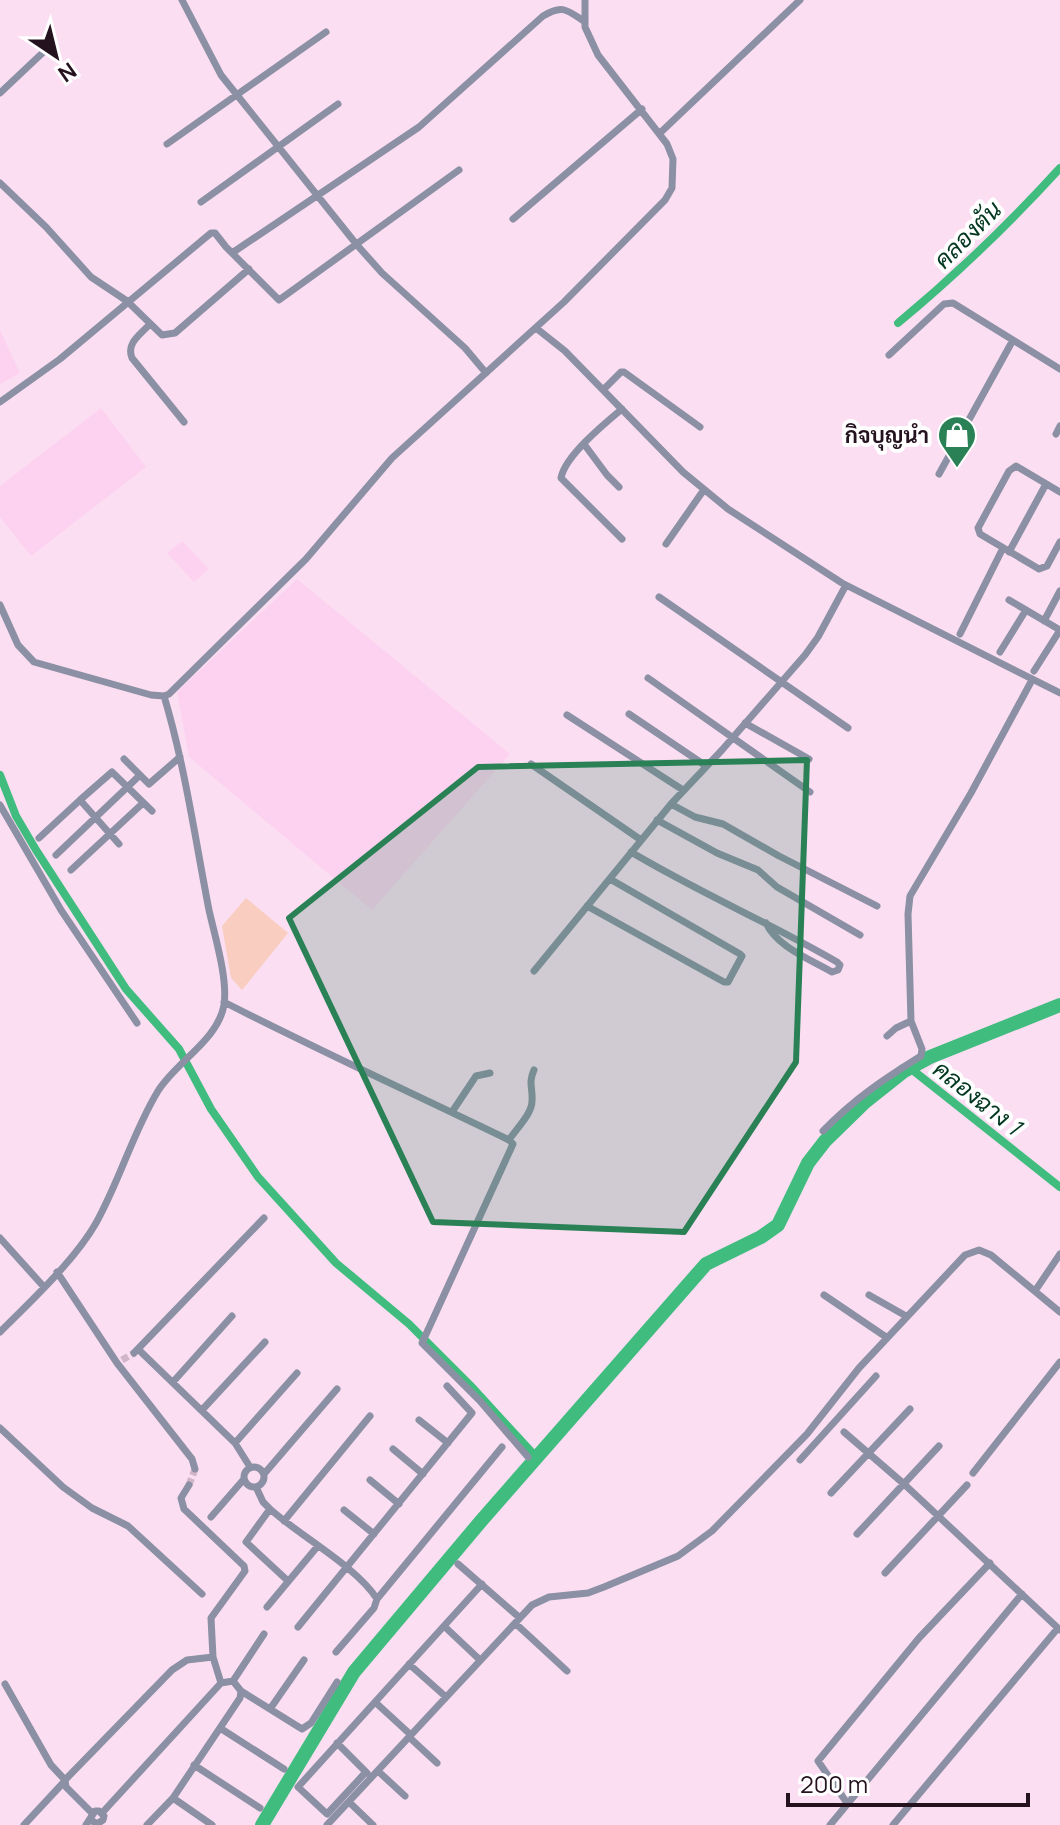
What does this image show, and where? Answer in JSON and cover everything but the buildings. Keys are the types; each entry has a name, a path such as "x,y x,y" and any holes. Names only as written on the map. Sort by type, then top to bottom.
{"street":[{"path":"182,0 221,75 357,245 382,273 465,348 486,373"},
{"path":"0,605 4,624 21,650 34,662 164,696 306,559 392,458 536,328 665,200 672,188 673,159 660,133 598,55 585,22 585,0"},
{"path":"660,133 800,0"},
{"path":"232,253 419,127 543,16 562,8 585,22"},
{"path":"167,144 326,32"},
{"path":"0,93 53,43"},
{"path":"201,202 338,104"},
{"path":"513,219 642,109"},
{"path":"0,402 60,359 211,233 215,233 279,300 459,170"},
{"path":"0,183 46,227 91,277 127,301 162,335 175,333 249,269"},
{"path":"889,355 949,303 953,303 1060,369"},
{"path":"150,324 131,344 129,351 184,422"},
{"path":"536,328 565,351 706,493 846,585 1033,675 1060,693"},
{"path":"939,474 1013,340"},
{"path":"604,389 624,372 700,427"},
{"path":"622,409 584,444 564,469 561,478 622,539"},
{"path":"584,444 619,487"},
{"path":"1060,492 1019,466 1009,471 978,528 980,534 1039,569 1044,568 1060,542"},
{"path":"960,634 1046,484"},
{"path":"666,544 706,493"},
{"path":"534,971 657,820 733,738 814,643 846,585"},
{"path":"1044,621 1060,591"},
{"path":"659,597 848,728"},
{"path":"823,1131 871,1088 923,1053 911,1021 910,896 1060,630 1009,600"},
{"path":"1000,652 1026,610"},
{"path":"648,678 810,792"},
{"path":"0,1332 40,1282 57,1272 95,1224 158,1090 217,1023 224,1002 220,963 180,757 164,696"},
{"path":"629,714 706,766"},
{"path":"567,715 683,790"},
{"path":"745,723 809,759"},
{"path":"124,759 146,783 152,783 180,757"},
{"path":"531,764 641,840"},
{"path":"39,838 112,772 152,811"},
{"path":"56,855 139,776"},
{"path":"80,800 119,844"},
{"path":"71,870 143,803"},
{"path":"671,804 695,817 723,824 877,906"},
{"path":"0,805 61,910 137,1023"},
{"path":"657,820 717,853 758,870 777,887 860,935"},
{"path":"631,852 707,895 766,923 837,962 840,967 834,972 827,969 782,942 766,923"},
{"path":"587,906 690,965 728,982 742,956 740,954 610,879"},
{"path":"224,1002 513,1144 425,1338 528,1457"},
{"path":"887,1036 911,1021"},
{"path":"509,1140 531,1107 533,1099 529,1080 534,1070"},
{"path":"452,1112 476,1076 490,1073"},
{"path":"264,1218 136,1352 173,1382 235,1443 250,1467 261,1469 264,1474"},
{"path":"0,1238 40,1282"},
{"path":"482,1584 298,1787 327,1814 410,1736 540,1599 588,1593 678,1556 712,1531 824,1414 886,1337 958,1261 973,1251 985,1251 1060,1312"},
{"path":"1035,1291 1060,1254"},
{"path":"57,1272 192,1459 195,1469"},
{"path":"824,1295 886,1337"},
{"path":"869,1295 906,1316"},
{"path":"173,1382 232,1316"},
{"path":"202,1410 265,1342"},
{"path":"973,1473 1060,1362"},
{"path":"235,1443 297,1373"},
{"path":"800,1460 876,1376"},
{"path":"298,1627 472,1413 447,1386"},
{"path":"244,1479 250,1487 261,1485 264,1474 337,1389"},
{"path":"831,1493 910,1409"},
{"path":"824,1414 835,1424"},
{"path":"284,1521 370,1416"},
{"path":"419,1420 448,1443"},
{"path":"0,1428 63,1487 92,1508 128,1526 202,1594"},
{"path":"844,1432 1059,1629 893,1825"},
{"path":"857,1534 939,1446"},
{"path":"336,1652 502,1447"},
{"path":"393,1449 423,1474"},
{"path":"211,1517 244,1479 245,1471 250,1467"},
{"path":"370,1480 399,1504"},
{"path":"189,1485 181,1498 184,1509 244,1566 243,1575 211,1618 213,1657 221,1683"},
{"path":"885,1573 967,1485"},
{"path":"256,1487 270,1509 346,1568 377,1599"},
{"path":"270,1509 246,1542 288,1581"},
{"path":"344,1510 374,1534"},
{"path":"267,1607 317,1547"},
{"path":"847,1803 818,1761 919,1638 990,1563"},
{"path":"458,1564 482,1584 567,1671"},
{"path":"830,1825 1022,1594"},
{"path":"444,1626 480,1660"},
{"path":"102,1813 221,1683 233,1681 264,1634"},
{"path":"24,1825 172,1670 187,1660 213,1657"},
{"path":"270,1709 304,1660"},
{"path":"409,1664 446,1697"},
{"path":"233,1681 241,1691 302,1729 307,1727 337,1682"},
{"path":"5,1684 51,1765 90,1819 102,1824 102,1813"},
{"path":"147,1825 173,1798 240,1698 241,1691"},
{"path":"375,1702 437,1763"},
{"path":"220,1728 284,1769"},
{"path":"337,1743 405,1796"},
{"path":"194,1765 260,1808"},
{"path":"327,1825 372,1773"},
{"path":"173,1798 212,1825"},
{"path":"349,1802 373,1825"},
{"path":"90,1819 99,1811 102,1813"}],"highlighted area":[{"path":"807,760 796,1062 684,1232 433,1222 289,918 478,767"}],"shaded area":[{"path":"0,330 20,373 0,384"},
{"path":"101,408 146,467 31,556 0,517 0,486"},
{"path":"182,541 209,569 194,582 167,553"},
{"path":"297,579 510,754 372,910 189,757 177,692"},
{"path":"246,898 288,933 242,990 231,978 222,926"}],"waterway":[{"name":"คลองตัน","path":"898,323 982,248 1060,168"},
{"path":"0,775 16,816 36,850 126,989 179,1049 211,1109 258,1177 336,1263 409,1324 537,1458"},
{"path":"262,1825 354,1672 481,1521 706,1264 761,1237 778,1225 808,1163 825,1141 865,1102 904,1071 930,1057 1060,1005"},
{"name":"คลองฉาง 1","path":"910,1068 1060,1187"}],"tunnel":[{"path":"122,1360 134,1353"},
{"path":"189,1485 195,1469"}],"place":[{"name":"กิจบุญนำ","path":"957,469"}]}
